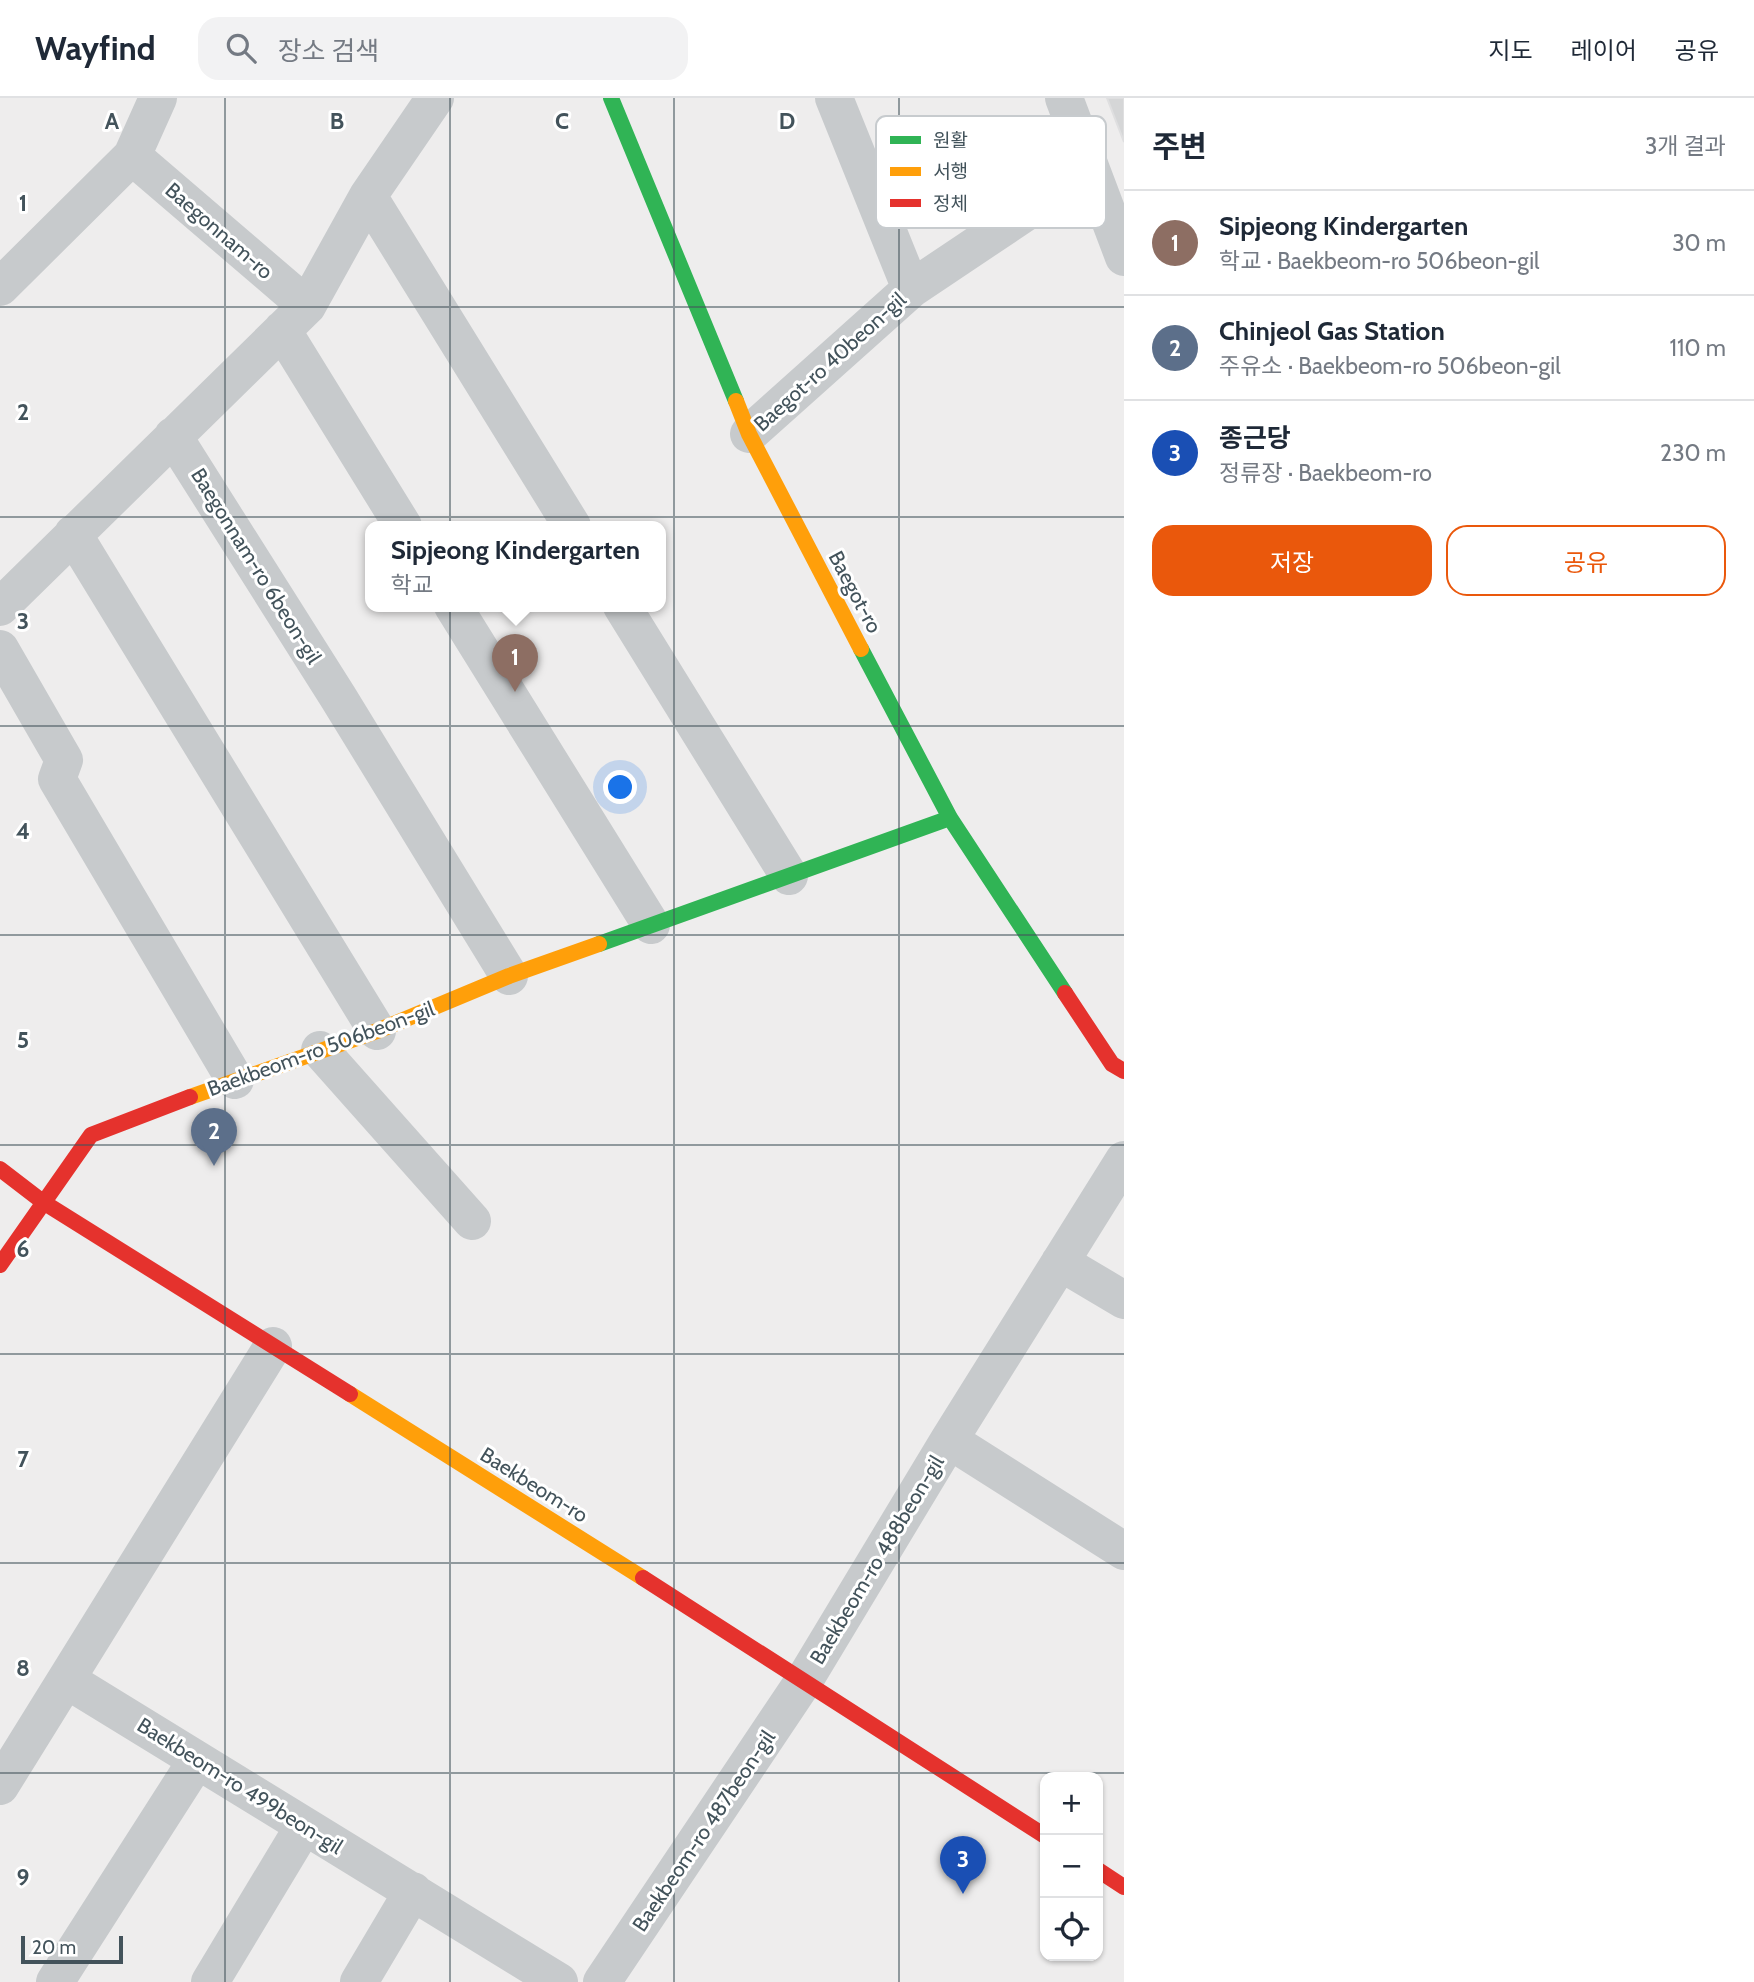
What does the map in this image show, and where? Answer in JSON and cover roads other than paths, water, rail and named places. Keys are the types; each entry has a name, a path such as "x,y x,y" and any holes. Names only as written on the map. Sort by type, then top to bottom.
{"street":[{"path":"0,287 132,156 158,98"},
{"path":"0,607 294,318 368,196 435,98"},
{"name":"Baegot-ro","path":"611,98 749,434 950,818 1112,1064 1124,1071"},
{"path":"1063,98 1070,116"},
{"name":"Baegot-ro 40beon-gil","path":"838,106 876,201"},
{"name":"Baegonnam-ro","path":"132,156 294,318 400,521"},
{"path":"368,196 569,521"},
{"path":"1106,210 1124,257"},
{"name":"Baegot-ro 40beon-gil","path":"887,228 911,289"},
{"name":"Baegot-ro 40beon-gil","path":"749,434 911,289 1002,228"},
{"name":"Baegonnam-ro 6beon-gil","path":"173,436 338,696 509,976"},
{"path":"73,534 377,1031"},
{"path":"457,612 651,925"},
{"path":"626,612 789,876"},
{"path":"0,649 64,760 57,779 235,1080"},
{"name":"Baekbeom-ro 506beon-gil","path":"0,1265 91,1135 235,1080 377,1031 509,976 950,818"},
{"path":"320,1050 472,1221"},
{"name":"Baekbeom-ro 488beon-gil","path":"805,1679 949,1440 1124,1160"},
{"name":"Baekbeom-ro","path":"0,1169 43,1202 805,1679 1043,1835"},
{"path":"1060,1262 1124,1300"},
{"path":"0,1786 273,1346"},
{"name":"Baekbeom-ro 488beon-gil","path":"949,1440 1124,1551"},
{"name":"Baekbeom-ro 499beon-gil","path":"67,1679 413,1891"},
{"name":"Baekbeom-ro 487beon-gil","path":"602,1982 805,1679"},
{"path":"55,1982 197,1759"},
{"path":"210,1982 304,1826"},
{"path":"1103,1873 1124,1887"},
{"path":"359,1982 413,1891 536,1976"}],"place":[{"name":"Sipjeong Kindergarten","path":"515,692"},
{"name":"Chinjeol Gas Station","path":"214,1166"},
{"name":"종근당","path":"963,1894"}]}
